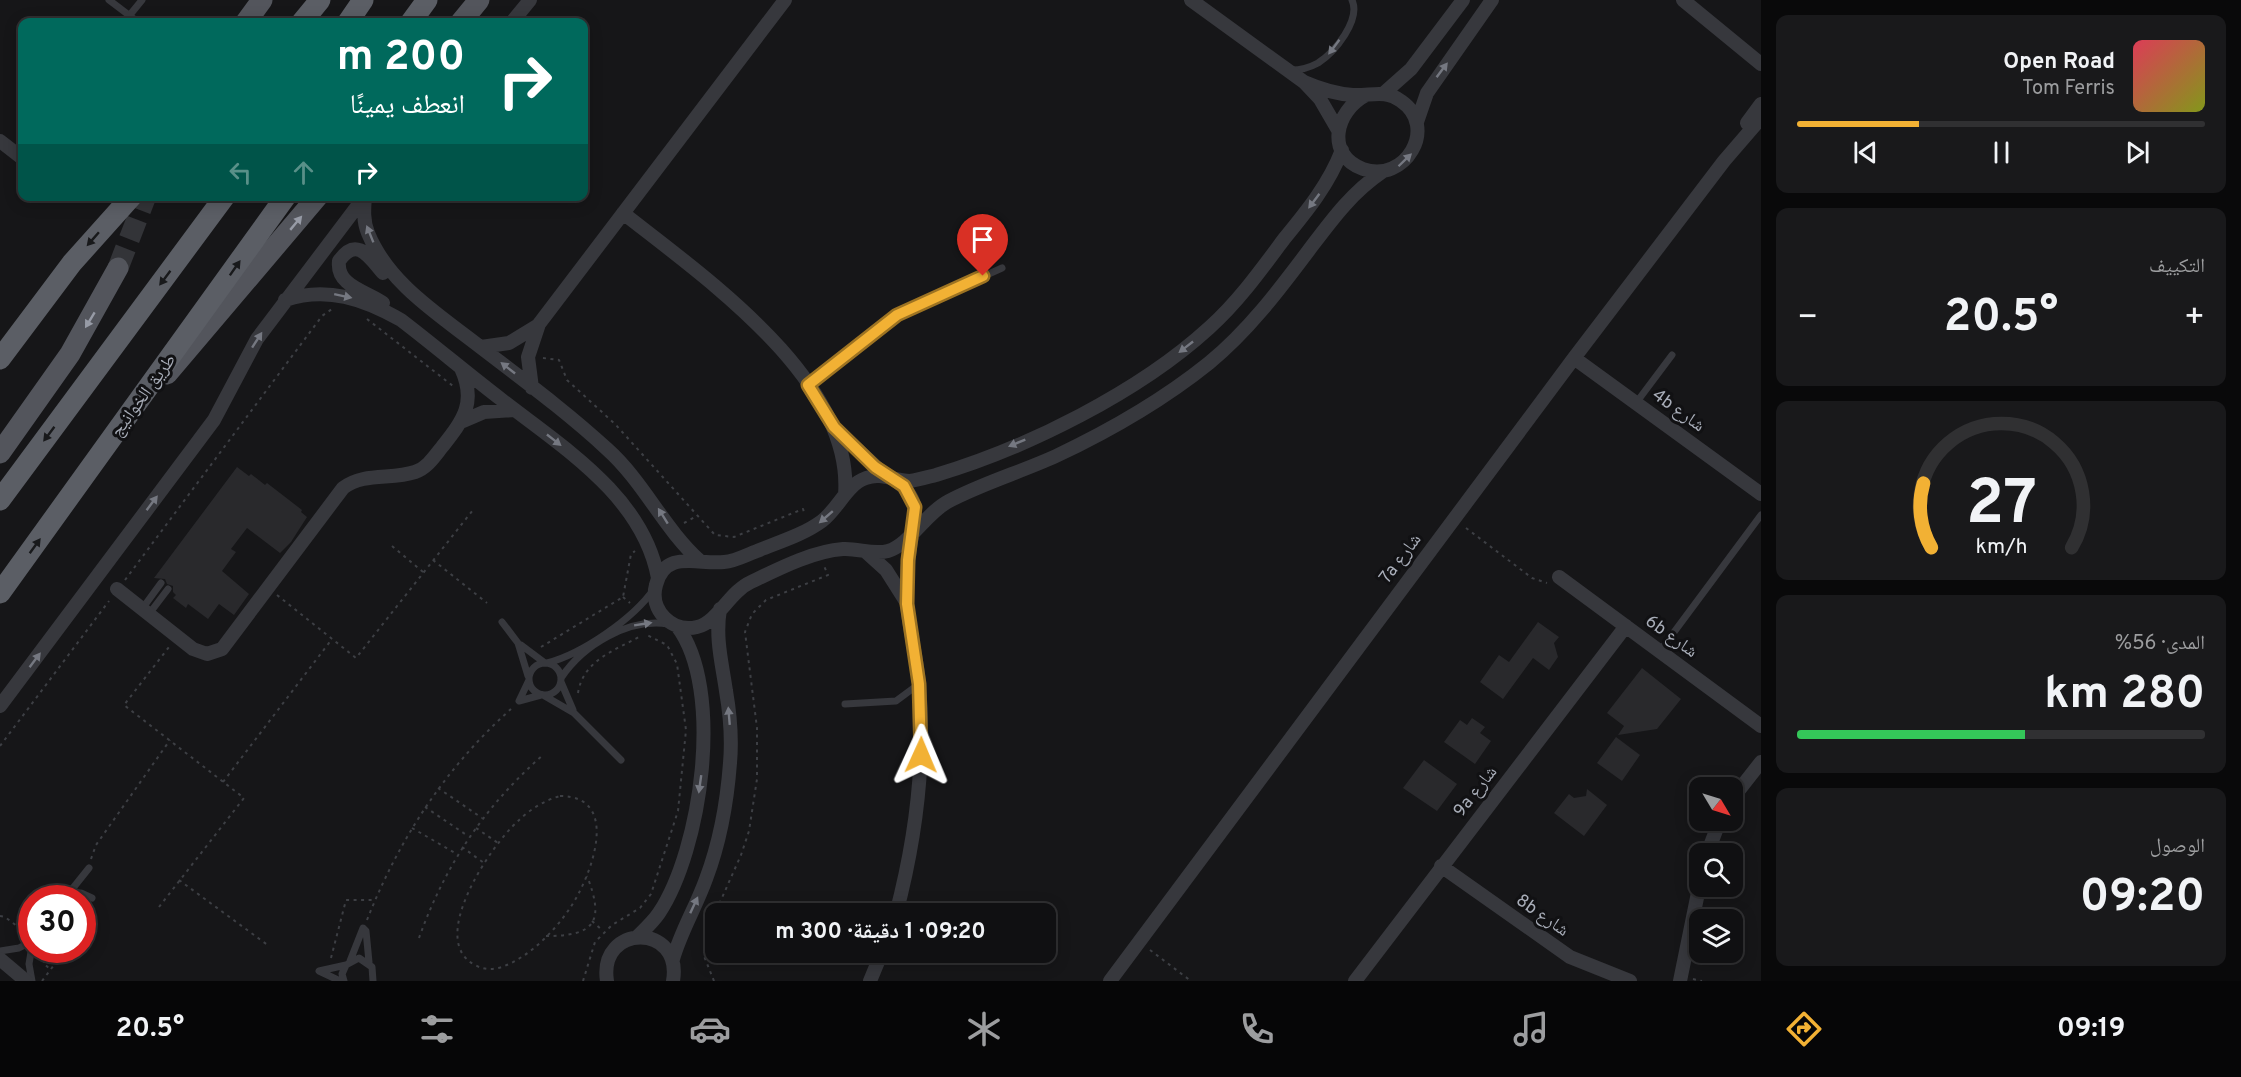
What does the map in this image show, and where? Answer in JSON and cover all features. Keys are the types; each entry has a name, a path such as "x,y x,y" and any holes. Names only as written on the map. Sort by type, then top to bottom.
{"highway":[{"path":"305,18 320,0"},
{"path":"351,18 363,0"},
{"path":"414,18 427,0"},
{"path":"0,358 72,263 128,201"},
{"path":"0,500 221,201"},
{"name":"طريق الخوانيج","path":"0,593 282,201"}],"main road":[{"path":"249,18 262,0"},
{"path":"453,18 465,0"},
{"path":"464,18 479,0"},
{"path":"134,410 191,347 314,201"},
{"path":"0,453 70,354 118,268"}],"street":[{"path":"515,18 530,0"},
{"path":"532,388 528,357 533,335 539,324 785,0"},
{"path":"1191,0 1304,82 1320,99 1338,130 1342,150 1359,168 1382,172"},
{"path":"1384,93 1411,69 1463,0"},
{"path":"676,626 697,627 714,617 747,584 820,554 842,549 887,551 898,546 946,503 1089,440 1160,398 1208,364 1251,323 1346,203 1382,172 1403,164 1411,155 1416,145 1417,122 1422,102 1432,84 1477,25 1492,0"},
{"path":"1683,0 1761,64"},
{"path":"1304,82 1328,91 1365,95 1384,93 1405,103 1417,122"},
{"path":"1338,130 1347,108 1365,95"},
{"path":"1724,161 1761,104"},
{"path":"1724,161 1761,118"},
{"path":"0,141 18,155"},
{"path":"657,582 672,563 691,559 732,561 810,529 830,514 862,479 890,478 909,481 936,475 1022,442 1108,400 1170,360 1213,325 1250,283 1323,189 1342,150"},
{"name":"7a شارع","path":"1110,981 1574,358 1724,161"},
{"path":"0,706 214,420 257,339 361,201"},
{"path":"365,201 365,220 373,243 389,267 418,299"},
{"path":"623,213 727,296 770,338 808,385 834,427 846,467 845,495"},
{"path":"637,937 659,913 678,872 690,839 702,771 703,725 696,667 690,645 676,626 660,613 656,605 657,582 647,543 622,504 598,478 374,296 345,282 338,269 344,255 358,249 365,252 396,285 481,347 625,467 671,530 700,561"},
{"path":"285,300 317,293 339,295 371,304 401,320"},
{"path":"481,347 509,343 539,324"},
{"name":"4b شارع","path":"1574,358 1761,494"},
{"path":"461,368 468,398 463,421"},
{"path":"117,589 200,653 215,653 227,644 343,488 361,479 407,474 422,469 463,421 484,412 515,410"},
{"path":"834,427 890,478 904,486 915,507 908,560 907,604 919,684 922,731 919,791 907,873 899,903"},
{"path":"865,551 890,575 907,604"},
{"name":"6b شارع","path":"1559,577 1761,726"},
{"path":"676,973 680,938 706,881 718,842 726,802 730,761 730,720 717,636 720,609"},
{"name":"9a شارع","path":"1355,981 1626,626"},
{"path":"1743,785 1761,762"},
{"name":"8b شارع","path":"1442,866 1570,957 1630,981"},
{"path":"1680,981 1697,897"},
{"path":"607,981 607,962 612,952 627,939 637,937 659,942 676,973"},
{"path":"0,959 26,981"},
{"path":"870,981 877,963"}],"lane":[{"path":"109,0 132,18"},
{"path":"129,16 142,0"},
{"path":"1289,70 1308,68 1331,52 1354,18 1355,7 1352,0"},
{"path":"808,385 897,315 1002,268"},
{"path":"1636,403 1672,355"},
{"path":"1660,651 1761,515"},
{"path":"519,701 556,690 575,660 637,609 657,582"},
{"path":"146,612 161,583"},
{"path":"146,612 168,589"},
{"path":"502,622 518,643 531,654 556,668 574,712 621,760"},
{"path":"519,701 534,667 562,658 636,625 655,623 676,626"},
{"path":"518,643 531,688 574,712"},
{"path":"845,705 896,701 919,684"},
{"path":"75,885 88,868"},
{"path":"363,928 348,963 342,974 342,981 320,972 321,969 348,963 360,958 369,962"},
{"path":"363,928 366,931 369,962 374,972 373,981"},
{"path":"0,951 18,948"},
{"path":"29,963 32,981"}],"path":[{"path":"0,746 322,316 337,307"},
{"path":"366,318 468,398"},
{"path":"268,588 356,658 473,510"},
{"path":"671,530 696,516"},
{"path":"1454,519 1538,581 1549,583 1559,577"},
{"path":"531,654 623,597 631,554 647,543"},
{"path":"392,546 423,572"},
{"path":"433,560 487,603"},
{"path":"623,597 637,609"},
{"path":"570,705 577,698 582,678 590,666 646,632 647,637 667,645 675,657 683,703 686,739 682,784 671,839 646,901 633,914 604,932 591,949 583,981"},
{"path":"159,907 244,798 124,705 177,636"},
{"path":"223,782 332,639"},
{"path":"363,928 412,828 438,788 475,744 519,701"},
{"path":"88,868 96,845 170,740"},
{"path":"419,938 436,895 475,827 514,781 543,755"},
{"path":"438,788 482,818"},
{"path":"560,796 576,798 588,806 597,827 587,876 571,908 546,936 518,959 502,967 486,969 466,958 459,944 461,915 473,882 498,843 517,821 540,804 560,796"},
{"path":"425,807 469,837"},
{"path":"475,827 498,843"},
{"path":"412,828 458,854"},
{"path":"462,847 484,864"},
{"path":"546,936 572,936 584,931 592,921 596,905 587,876"},
{"path":"180,880 269,946"},
{"path":"329,968 346,900 375,900"},
{"path":"0,916 5,917 18,929"},
{"path":"592,921 604,932"},
{"path":"1139,942 1191,981"},
{"path":"43,963 51,969"},
{"path":"41,981 56,963"}],"building":[{"path":"237,467 265,485 267,483 302,510 301,512 307,517 291,542 280,553 247,528 231,549 236,552 222,571 249,594 234,615 219,604 208,619 188,604 186,608 173,598 176,595 173,592 173,586 167,584 165,579 154,578"},
{"path":"1538,622 1559,637 1554,643 1558,657 1549,670 1533,658 1503,699 1480,682 1499,655 1509,662"},
{"path":"1642,668 1681,699 1657,729 1618,735 1624,726 1607,713"},
{"path":"1472,718 1485,727 1480,733 1491,741 1475,764 1444,742 1460,720 1467,725"},
{"path":"1616,737 1640,755 1622,781 1597,763"},
{"path":"1424,760 1457,784 1437,811 1403,788"},
{"path":"1587,789 1607,805 1584,836 1554,813 1569,794 1574,798 1586,796"}],"tunnel":[{"path":"118,268 144,201"}],"route":[{"path":"921,755 919,684 907,604 908,560 916,519 915,507 904,486 875,467 834,427 808,385 897,315 983,276"}]}
